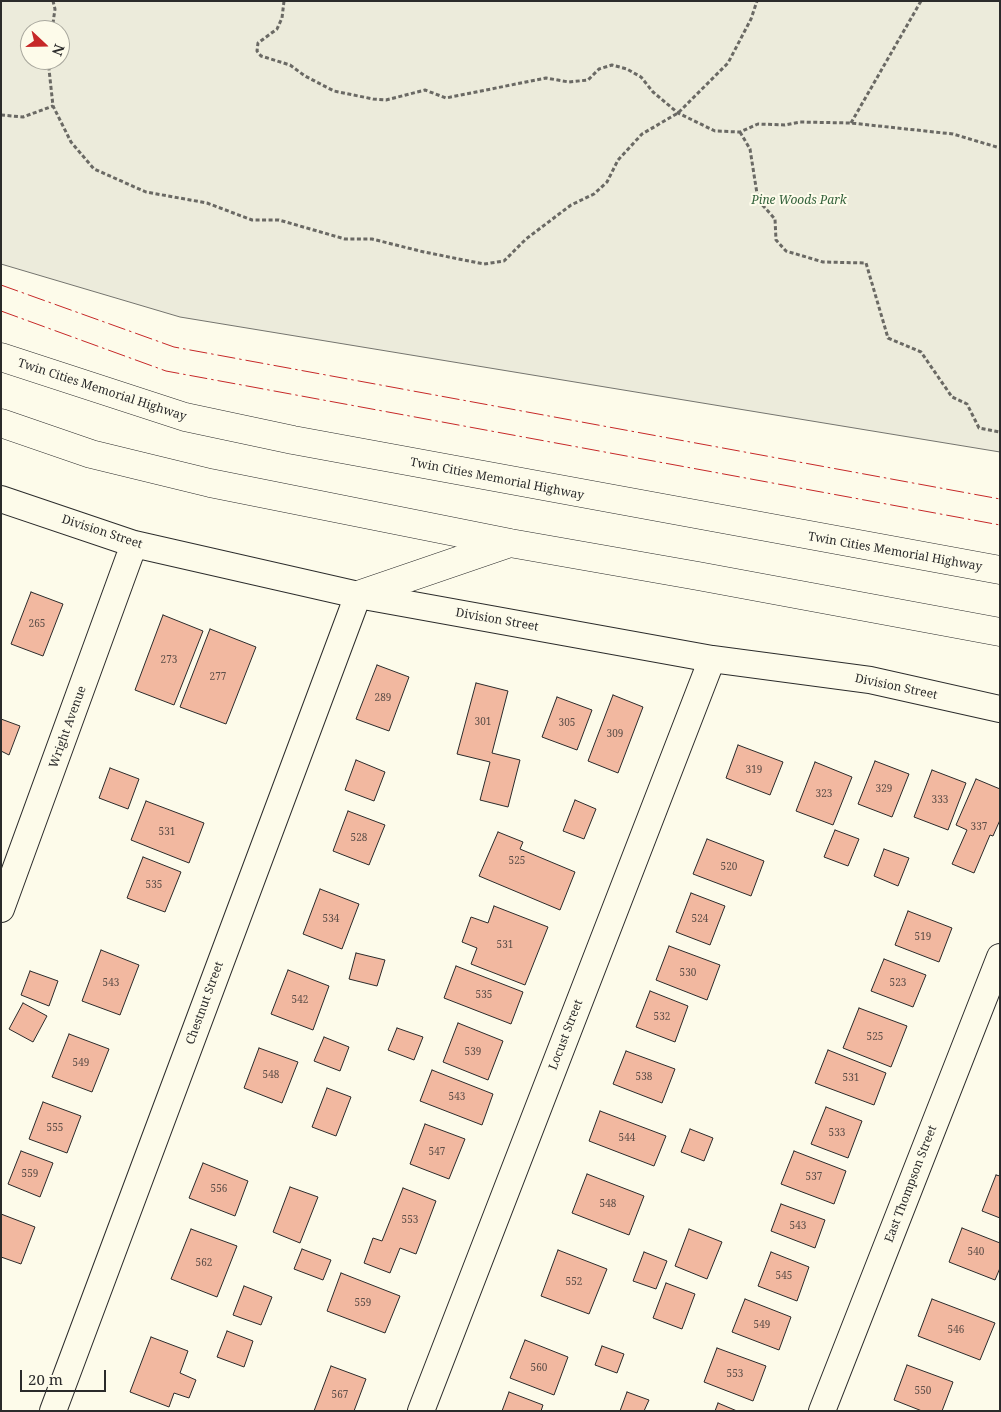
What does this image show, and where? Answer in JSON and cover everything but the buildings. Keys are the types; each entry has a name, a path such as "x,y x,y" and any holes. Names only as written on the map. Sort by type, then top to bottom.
{"main road":[{"name":"Twin Cities Memorial Highway","path":"1,358 185,417 332,448 1000,570"},
{"path":"1,423 91,454 210,483 510,543 1000,632"},
{"path":"358,596 510,543"}],"street":[{"name":"Division Street","path":"1,499 134,544 358,596 712,659 870,680 1000,709"},
{"name":"Wright Avenue","path":"1,909 134,544"},
{"name":"Chestnut Street","path":"53,1411 358,596"},
{"name":"Locust Street","path":"421,1411 712,659"},
{"name":"East Thompson Street","path":"822,1411 1000,957"}],"path":[{"path":"53,1 55,9 53,20"},
{"path":"284,1 282,18 277,29 258,43 257,51 261,56 290,64 305,76 334,91 386,100 425,90 446,98 546,78 569,82 588,80 599,70 612,65 627,69 641,77 653,92 678,113 715,131 740,132 758,124 785,125 800,122 851,123 953,134 1000,148"},
{"path":"49,70 54,106 71,142 94,169 146,192 207,203 252,220 279,220 345,239 372,239 484,264 504,261 526,239 571,206 594,194 607,182 618,160 642,134 678,113 728,63 751,19 757,1"},
{"path":"851,123 921,1"},
{"path":"1,115 23,117 54,106"},
{"path":"740,132 750,149 758,200 775,219 776,240 786,251 823,262 866,263 888,338 921,352 952,397 967,404 979,428 1000,432"}],"green space":[{"name":"Pine Woods Park","path":"1,1 1000,1 1000,452 180,317 1,264"}],"power":[{"path":"1,285 174,347 1000,499"},
{"path":"1,311 166,371 1000,525"}]}
